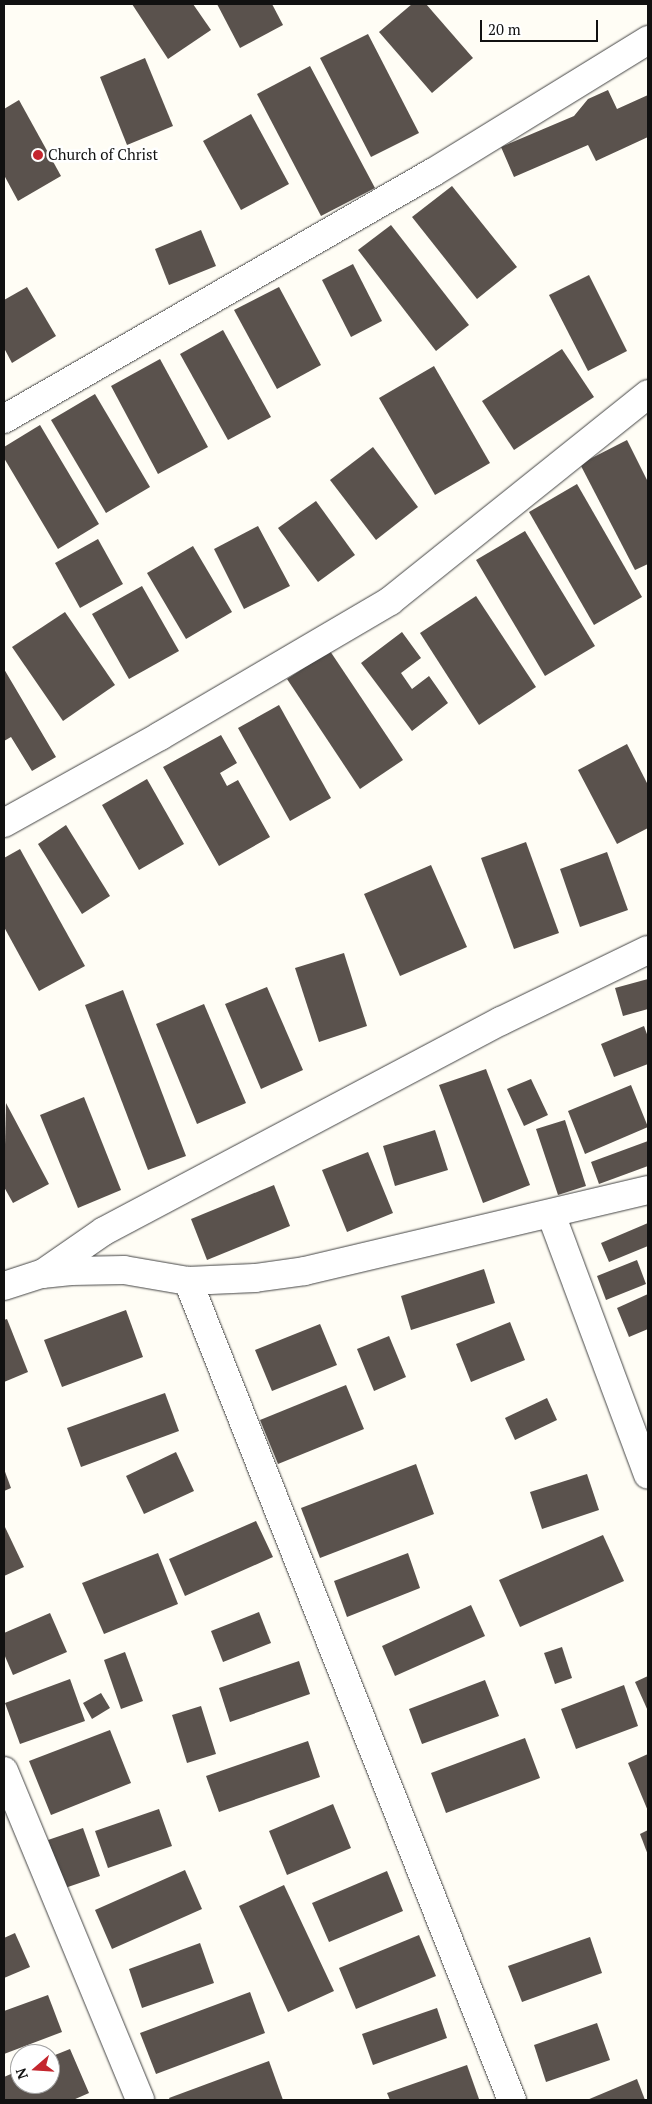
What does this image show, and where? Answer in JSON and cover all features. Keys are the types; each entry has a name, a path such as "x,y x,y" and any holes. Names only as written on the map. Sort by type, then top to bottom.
{"street":[{"path":"4,419 432,173 648,40"},
{"path":"4,823 160,736 390,601 648,394"},
{"path":"42,1274 104,1232 501,1021 648,950"},
{"path":"4,1286 42,1274 124,1270 188,1281 305,1272 648,1190"},
{"path":"551,1214 648,1475"},
{"path":"188,1281 512,2100"},
{"path":"4,1771 140,2100"}],"building":[{"path":"132,4 193,4 211,30 168,59"},
{"path":"217,4 272,4 283,25 240,48"},
{"path":"412,4 426,4 473,58 432,93 379,32"},
{"path":"368,34 419,133 371,157 320,58"},
{"path":"145,58 173,126 127,145 100,77"},
{"path":"310,66 375,188 321,216 257,94"},
{"path":"608,90 617,109 648,95 648,137 596,161 588,145 514,177 501,147 574,116 588,99"},
{"path":"19,100 61,176 18,201 4,175 4,109"},
{"path":"251,114 289,184 241,210 203,141"},
{"path":"452,186 517,267 477,299 412,217"},
{"path":"391,225 469,325 436,351 358,250"},
{"path":"201,230 216,266 169,285 155,249"},
{"path":"353,264 382,321 351,337 322,280"},
{"path":"589,275 627,351 588,371 549,295"},
{"path":"27,287 56,336 12,363 4,348 4,300"},
{"path":"279,287 321,365 277,389 234,310"},
{"path":"223,330 271,417 228,440 180,354"},
{"path":"562,349 594,397 514,450 482,401"},
{"path":"160,359 208,447 158,474 111,386"},
{"path":"434,366 490,463 435,495 379,398"},
{"path":"95,394 150,487 106,513 51,420"},
{"path":"40,425 99,524 58,549 4,458 4,447"},
{"path":"627,440 648,482 648,564 635,570 580,464"},
{"path":"373,447 418,507 376,540 330,480"},
{"path":"577,484 642,597 594,625 529,512"},
{"path":"316,501 355,555 318,582 278,528"},
{"path":"258,526 290,586 244,609 214,549"},
{"path":"525,531 595,646 545,676 476,560"},
{"path":"98,539 123,584 80,608 55,563"},
{"path":"193,546 232,612 186,639 147,573"},
{"path":"142,586 179,651 129,679 92,614"},
{"path":"476,596 536,687 479,725 420,633"},
{"path":"65,612 115,685 63,721 12,647"},
{"path":"402,632 421,658 401,673 412,689 429,676 448,703 412,731 361,663"},
{"path":"330,651 403,760 360,789 287,679"},
{"path":"4,669 56,757 32,771 11,737 4,741"},
{"path":"279,705 331,798 290,821 238,728"},
{"path":"221,735 237,763 220,773 227,786 238,780 270,837 219,866 163,767"},
{"path":"627,744 648,785 648,828 617,844 578,770"},
{"path":"147,779 184,844 139,870 102,805"},
{"path":"66,825 110,896 82,914 38,844"},
{"path":"526,842 559,933 514,949 481,858"},
{"path":"20,849 85,966 39,991 4,927 4,858"},
{"path":"607,852 628,910 580,927 560,869"},
{"path":"431,865 467,947 400,976 364,894"},
{"path":"344,953 367,1026 319,1042 295,968"},
{"path":"648,979 648,1009 623,1016 615,988"},
{"path":"267,987 303,1070 261,1089 225,1004"},
{"path":"123,990 186,1156 148,1170 85,1005"},
{"path":"204,1004 246,1103 197,1124 156,1024"},
{"path":"644,1026 648,1037 648,1064 614,1077 601,1044"},
{"path":"486,1069 530,1185 483,1203 439,1085"},
{"path":"531,1079 548,1115 524,1126 507,1089"},
{"path":"631,1085 648,1127 585,1154 568,1111"},
{"path":"84,1097 121,1190 78,1208 40,1115"},
{"path":"6,1103 49,1184 13,1203 4,1187"},
{"path":"565,1120 586,1186 558,1195 536,1129"},
{"path":"435,1130 448,1170 395,1186 383,1146"},
{"path":"648,1141 648,1166 599,1184 591,1162"},
{"path":"368,1152 393,1213 347,1232 322,1170"},
{"path":"274,1185 290,1226 207,1260 191,1219"},
{"path":"648,1223 648,1246 609,1262 601,1243"},
{"path":"637,1260 646,1284 606,1300 597,1276"},
{"path":"484,1269 495,1303 411,1330 401,1296"},
{"path":"648,1294 648,1329 629,1337 617,1308"},
{"path":"126,1310 143,1357 62,1387 44,1340"},
{"path":"7,1319 28,1372 4,1382 4,1320"},
{"path":"510,1322 525,1360 471,1382 456,1344"},
{"path":"320,1324 337,1365 272,1391 255,1350"},
{"path":"389,1336 406,1377 374,1391 357,1349"},
{"path":"346,1385 364,1429 278,1464 260,1420"},
{"path":"165,1393 179,1431 81,1467 67,1428"},
{"path":"547,1398 557,1420 515,1440 505,1418"},
{"path":"176,1452 194,1491 144,1514 126,1476"},
{"path":"416,1464 434,1514 320,1558 301,1508"},
{"path":"4,1469 11,1488 4,1491"},
{"path":"587,1474 599,1510 542,1529 530,1492"},
{"path":"256,1521 273,1557 185,1596 169,1559"},
{"path":"4,1525 24,1567 4,1576"},
{"path":"603,1535 624,1581 520,1627 499,1580"},
{"path":"158,1553 178,1604 104,1634 82,1583"},
{"path":"408,1553 420,1588 347,1617 334,1581"},
{"path":"471,1605 485,1636 395,1676 382,1646"},
{"path":"259,1612 271,1643 223,1662 211,1631"},
{"path":"50,1613 67,1652 13,1675 4,1654 4,1633"},
{"path":"562,1647 572,1678 555,1684 544,1653"},
{"path":"125,1652 143,1701 121,1709 104,1660"},
{"path":"299,1661 310,1694 230,1722 219,1688"},
{"path":"648,1676 648,1711 635,1682"},
{"path":"70,1679 85,1721 20,1744 5,1703"},
{"path":"485,1680 499,1716 422,1744 409,1709"},
{"path":"624,1685 638,1726 576,1749 561,1709"},
{"path":"101,1693 110,1708 92,1719 83,1703"},
{"path":"201,1706 216,1754 187,1763 172,1715"},
{"path":"110,1730 131,1783 51,1815 29,1761"},
{"path":"525,1738 540,1778 446,1813 431,1773"},
{"path":"308,1741 320,1777 219,1812 206,1776"},
{"path":"648,1754 648,1811 628,1763"},
{"path":"333,1804 351,1848 287,1875 269,1831"},
{"path":"159,1809 172,1846 108,1868 95,1831"},
{"path":"83,1828 100,1876 65,1888 48,1840"},
{"path":"648,1830 648,1855 640,1834"},
{"path":"185,1870 202,1909 112,1949 95,1910"},
{"path":"387,1871 403,1911 329,1942 312,1903"},
{"path":"284,1885 334,1991 288,2012 239,1906"},
{"path":"15,1933 30,1967 4,1978 4,1938"},
{"path":"419,1935 436,1976 356,2009 339,1968"},
{"path":"590,1937 602,1973 522,2002 508,1966"},
{"path":"200,1943 214,1983 142,2008 129,1969"},
{"path":"250,1992 265,2033 156,2074 140,2033"},
{"path":"48,1995 62,2032 30,2044 10,2044 10,2052 4,2054 4,2011"},
{"path":"437,2008 447,2038 373,2065 362,2034"},
{"path":"597,2023 610,2060 546,2082 534,2045"},
{"path":"70,2049 89,2093 73,2100 4,2100 4,2077 10,2074 10,2094 60,2094 60,2053"},
{"path":"269,2061 283,2100 170,2100 169,2098"},
{"path":"467,2065 479,2099 390,2100 387,2093"},
{"path":"637,2079 645,2100 587,2100"}],"place":[{"name":"Church of Christ","path":"38,155"}]}
